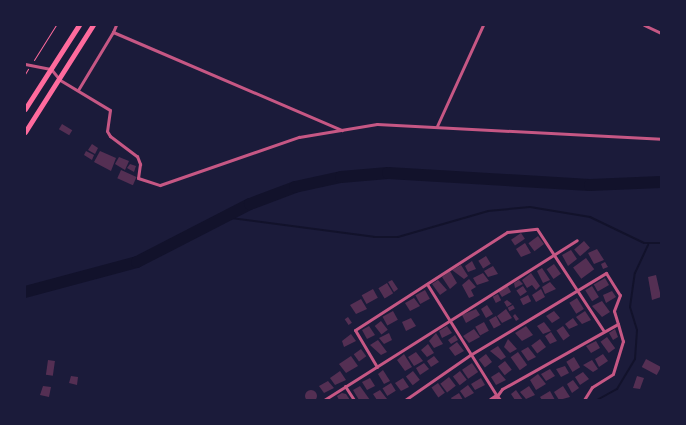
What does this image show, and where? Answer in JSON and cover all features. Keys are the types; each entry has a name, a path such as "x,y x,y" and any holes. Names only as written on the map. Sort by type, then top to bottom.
{"highway":[{"path":"25,109 79,25"},
{"path":"25,132 60,80 93,25"}],"street":[{"path":"78,90 116,25"},
{"path":"437,126 483,25"},
{"path":"644,25 661,33"},
{"path":"113,32 343,131"},
{"path":"25,64 51,70 60,80 110,110 107,132 137,156 140,164 138,178 160,185 299,137 343,131 377,124 661,139"},
{"path":"377,367 356,330 507,232 537,229 603,330"},
{"path":"324,400 377,367 450,318 555,255 577,240"},
{"path":"405,400 470,355 579,292 606,273 620,295 614,311 623,341 613,374 592,386 584,400"},
{"path":"427,284 450,318 470,355 498,398"},
{"path":"498,398 502,389 603,330 618,324"},
{"path":"345,386 354,400"},
{"path":"491,400 498,398"}],"path":[{"path":"31,65 56,25"}],"building":[{"path":"62,124 72,130 69,135 59,129"},
{"path":"92,144 98,148 95,154 88,150"},
{"path":"86,151 94,155 92,160 84,155"},
{"path":"100,151 116,158 111,171 94,162"},
{"path":"119,157 129,161 125,170 115,164"},
{"path":"130,164 136,166 134,172 127,168"},
{"path":"121,170 137,177 133,185 117,178"},
{"path":"521,233 525,239 515,246 511,240"},
{"path":"538,236 544,244 534,251 528,243"},
{"path":"584,241 590,248 580,256 574,250"},
{"path":"525,243 531,253 521,257 516,249"},
{"path":"597,249 604,260 594,264 588,253"},
{"path":"571,250 577,259 568,266 562,255"},
{"path":"486,256 491,264 483,268 478,261"},
{"path":"586,258 594,269 581,279 573,267"},
{"path":"472,261 476,269 468,272 465,266"},
{"path":"605,262 608,267 603,269 601,264"},
{"path":"554,264 561,274 554,279 547,269"},
{"path":"461,265 468,276 464,279 452,270"},
{"path":"493,266 498,274 488,277 484,271"},
{"path":"542,268 550,280 543,283 537,271"},
{"path":"450,271 457,283 450,289 442,277"},
{"path":"483,273 489,281 477,285 473,278"},
{"path":"531,273 540,286 536,290 532,285 527,288 522,280"},
{"path":"656,275 661,297 652,300 648,277"},
{"path":"605,278 609,285 598,291 594,284"},
{"path":"469,279 476,287 471,290 474,296 469,298 462,285"},
{"path":"392,280 398,289 394,292 388,282"},
{"path":"438,280 447,290 440,295 432,284"},
{"path":"519,280 523,284 515,288 514,283"},
{"path":"550,282 556,289 545,294 542,287"},
{"path":"387,283 393,293 385,298 378,288"},
{"path":"507,285 511,292 502,297 498,291"},
{"path":"523,286 527,292 520,296 516,290"},
{"path":"592,286 599,297 592,301 585,290"},
{"path":"373,289 378,298 366,304 362,295"},
{"path":"541,289 545,297 536,302 532,295"},
{"path":"425,290 430,299 420,304 415,295"},
{"path":"612,291 616,297 606,303 603,295"},
{"path":"498,294 501,300 496,303 493,297"},
{"path":"528,295 531,301 523,305 520,299"},
{"path":"414,298 420,306 410,311 405,303"},
{"path":"577,298 584,309 576,314 569,303"},
{"path":"361,299 367,309 356,314 350,305"},
{"path":"507,300 512,304 507,307 504,302"},
{"path":"602,301 610,312 602,317 592,306"},
{"path":"487,305 493,314 486,318 481,309"},
{"path":"513,305 515,309 509,311 508,308"},
{"path":"476,309 480,315 466,323 462,315"},
{"path":"506,309 512,318 502,323 497,316"},
{"path":"393,311 398,320 387,326 383,317"},
{"path":"554,311 560,318 552,323 546,316"},
{"path":"585,311 591,320 582,324 576,317"},
{"path":"515,314 519,319 516,321 513,316"},
{"path":"496,316 501,325 494,329 489,320"},
{"path":"348,317 352,323 349,325 345,319"},
{"path":"411,318 416,326 406,331 402,322"},
{"path":"573,318 578,325 569,329 565,324"},
{"path":"381,321 388,330 381,335 375,326"},
{"path":"484,322 489,331 480,336 475,327"},
{"path":"544,322 551,331 543,334 537,326"},
{"path":"369,326 375,335 367,339 362,330"},
{"path":"447,326 452,333 442,338 439,331"},
{"path":"526,326 533,335 522,341 515,333"},
{"path":"563,326 570,336 563,340 556,331"},
{"path":"474,329 480,337 469,343 463,336"},
{"path":"615,329 618,337 613,340 609,333"},
{"path":"551,332 557,341 550,344 545,336"},
{"path":"389,333 392,340 384,344 379,338"},
{"path":"436,333 443,344 434,348 429,341"},
{"path":"351,334 356,341 344,347 342,341"},
{"path":"455,335 458,340 451,344 448,340"},
{"path":"607,337 615,348 609,353 601,342"},
{"path":"508,339 517,349 510,353 504,347"},
{"path":"540,339 546,347 537,354 531,346"},
{"path":"378,340 387,352 381,355 370,345"},
{"path":"596,341 600,348 591,353 586,346"},
{"path":"457,342 464,351 455,356 449,348"},
{"path":"428,344 434,353 427,357 421,350"},
{"path":"498,346 506,357 501,360 490,351"},
{"path":"528,347 536,357 528,361 521,351"},
{"path":"361,349 366,356 359,362 354,354"},
{"path":"416,352 423,361 414,366 408,357"},
{"path":"518,352 527,365 520,370 511,357"},
{"path":"404,354 412,367 405,371 397,360"},
{"path":"486,354 492,362 485,367 479,359"},
{"path":"603,354 608,361 599,367 595,359"},
{"path":"351,356 358,366 346,373 339,364"},
{"path":"434,356 439,362 431,367 427,361"},
{"path":"574,357 580,367 572,372 566,362"},
{"path":"646,359 661,367 657,375 642,367"},
{"path":"48,360 55,361 53,376 46,375"},
{"path":"592,360 598,369 593,372 583,365"},
{"path":"505,361 512,370 505,375 498,367"},
{"path":"424,363 429,369 420,375 416,368"},
{"path":"472,363 478,372 468,379 462,370"},
{"path":"565,366 569,373 561,377 556,369"},
{"path":"550,369 555,376 546,381 541,374"},
{"path":"383,370 390,381 384,384 378,374"},
{"path":"340,371 346,380 335,385 330,378"},
{"path":"413,371 420,380 413,385 406,377"},
{"path":"460,371 467,380 460,385 453,377"},
{"path":"499,372 506,380 496,385 491,377"},
{"path":"583,372 589,379 580,385 575,377"},
{"path":"538,374 546,384 536,390 530,380"},
{"path":"71,376 78,377 77,385 69,383"},
{"path":"637,376 644,378 640,389 633,388"},
{"path":"449,377 456,386 447,392 440,384"},
{"path":"370,378 375,386 367,390 362,382"},
{"path":"403,378 409,387 401,391 395,383"},
{"path":"481,378 485,385 475,390 471,384"},
{"path":"573,380 579,388 572,393 567,384"},
{"path":"328,381 334,388 324,393 319,386"},
{"path":"391,383 396,391 387,396 383,388"},
{"path":"438,383 445,393 438,397 431,388"},
{"path":"468,385 474,393 465,398 460,391"},
{"path":"43,386 51,387 49,397 40,395"},
{"path":"360,386 370,400 359,400 353,390"},
{"path":"529,386 535,395 526,399 520,392"},
{"path":"563,386 570,397 559,400 554,392"},
{"path":"311,390 315,392 317,396 315,400 311,402 307,400 305,396 307,392"},
{"path":"380,390 387,399 377,400 373,394"},
{"path":"516,390 523,400 515,400 511,394"},
{"path":"550,391 555,400 542,400 540,397"},
{"path":"342,393 346,394 350,400 339,400 337,396"},
{"path":"459,393 463,400 452,400 451,398"}],"waterway":[{"path":"25,292 137,262 250,204 295,187 341,177 388,173 590,185 661,182"},
{"path":"223,217 374,237 398,237 488,211 530,207 590,217 644,243 661,243"},
{"path":"597,400 617,389 635,359 637,330 630,307 635,273 648,245"}]}
